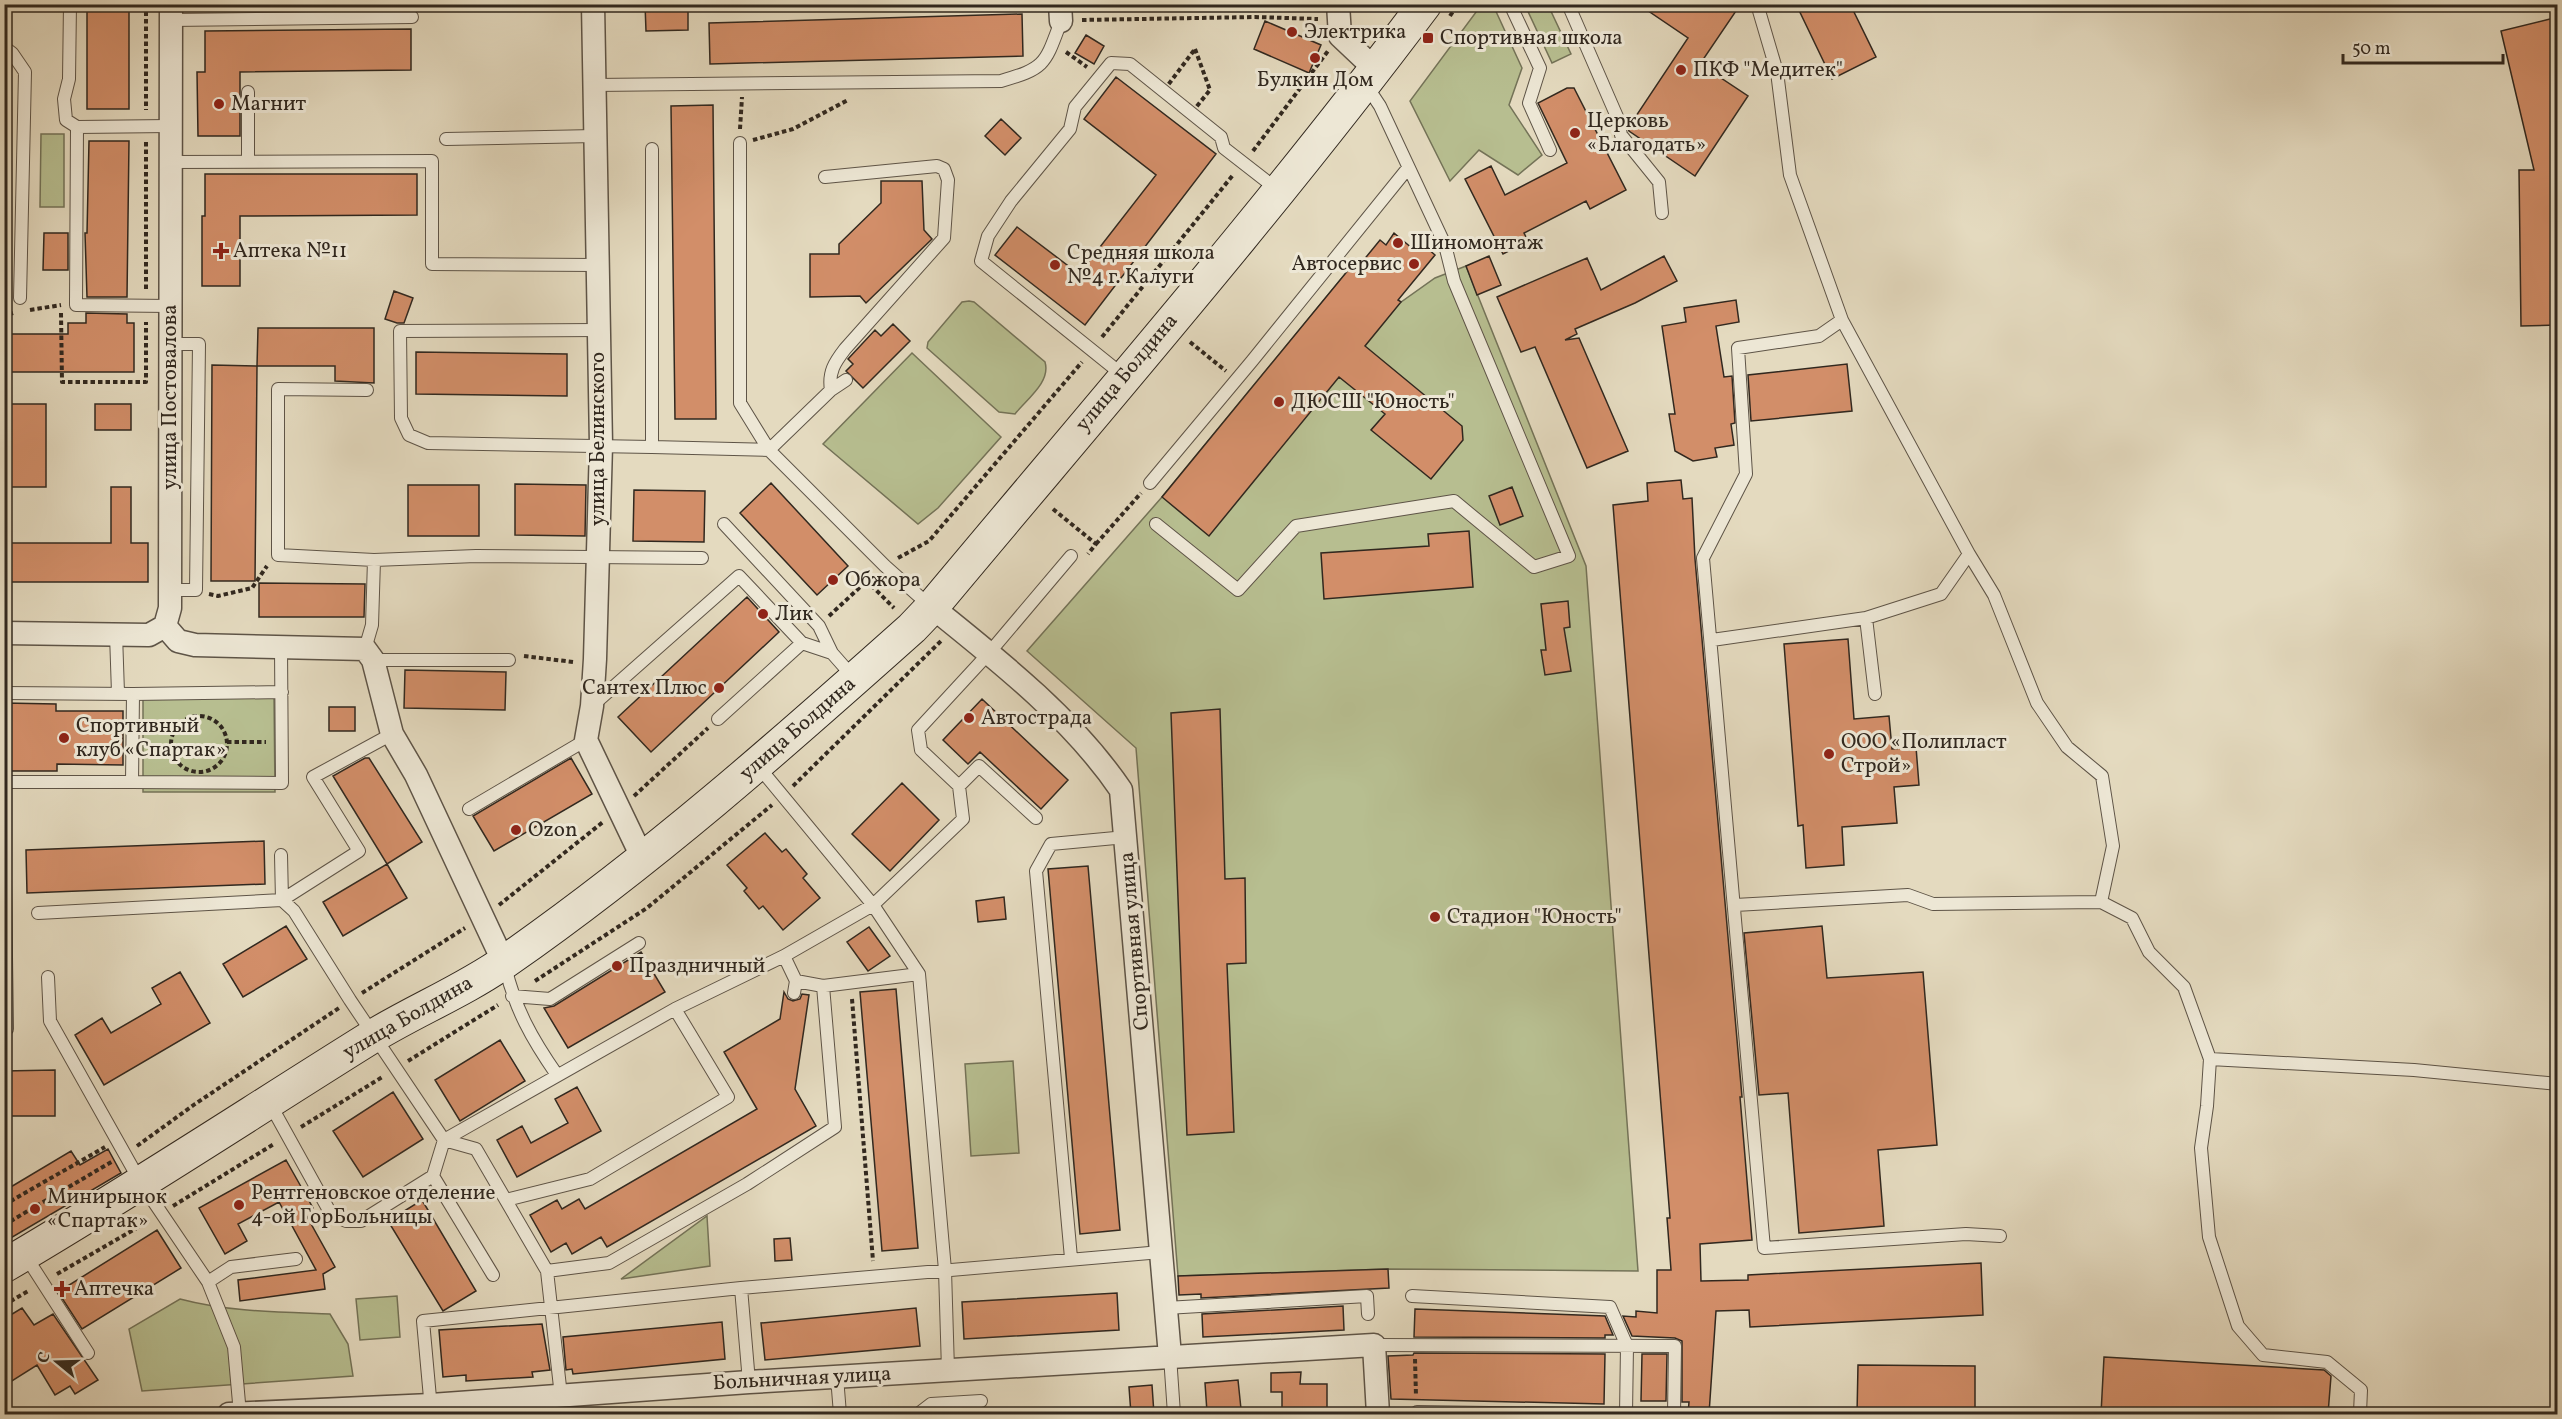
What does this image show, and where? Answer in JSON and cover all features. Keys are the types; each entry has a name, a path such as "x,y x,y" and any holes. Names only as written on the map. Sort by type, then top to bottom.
{"main road":[{"name":"улица Болдина","path":"15,1260 373,1036 504,963 643,859 758,766 912,628 932,607 1125,377 1371,77 1425,4"}],"street":[{"name":"улица Белинского","path":"586,740 592,705 595,659 602,445 593,4"},
{"name":"улица Постовалова","path":"165,626 170,608 171,12"},
{"path":"1338,12 1340,36 1371,77"},
{"name":"Спортивная улица","path":"932,607 989,653 1098,757 1121,790 1170,1356"},
{"path":"4,633 149,635 165,626 178,640 195,645 281,648 369,655 392,734 416,775 504,963"},
{"path":"586,740 643,859"},
{"path":"1374,1345 1378,1414"},
{"name":"Больничная улица","path":"229,1414 431,1410 561,1395 749,1382 1374,1345"}],"lane":[{"path":"70,4 69,79 64,99 66,120 77,128 170,126"},
{"path":"1510,4 1540,68 1529,103 1550,150"},
{"path":"1569,4 1618,119 1621,135 1659,182 1662,213"},
{"path":"1757,4 1777,72 1790,175 1842,320 1969,554 1994,595 2037,703 2067,747 2102,776 2113,846 2101,902"},
{"path":"171,12 412,18"},
{"path":"594,85 1001,81 1032,72 1045,59 1060,13"},
{"path":"4,47 12,53 25,72 20,298"},
{"path":"1125,377 981,261 988,236 1011,201 1070,129 1075,107 1100,76 1111,63 1130,64 1221,137 1224,148 1278,190"},
{"path":"1156,524 1238,590 1296,526 1454,501 1534,567 1569,556 1454,281 1445,245 1380,106 1371,77"},
{"path":"248,92 248,162"},
{"path":"77,128 76,305 170,306"},
{"path":"446,139 595,136"},
{"path":"740,143 740,403 769,450 885,566 932,607"},
{"path":"652,149 652,447"},
{"path":"170,162 432,161 432,264 597,265"},
{"path":"825,177 937,166 944,170 948,180 944,238 845,348 833,365 829,379 831,390"},
{"path":"1150,483 1408,168"},
{"path":"1842,320 1819,336 1738,348 1746,474 1703,558 1764,1248 1966,1234 2000,1236"},
{"path":"599,330 400,331 401,418 409,435 428,443 769,450 831,390 846,380"},
{"path":"170,344 199,344 196,590 170,590"},
{"path":"367,390 278,390 278,555 374,560 476,556 702,558"},
{"path":"724,524 819,626 832,653 855,679"},
{"path":"1712,640 1866,618 1941,594 1969,554"},
{"path":"268,1101 331,1214 346,1221 361,1221 433,1176 444,1140 675,1009 784,956 873,905 963,819 959,786 921,750 918,730 989,653 1071,556"},
{"path":"374,560 369,655 509,660"},
{"path":"592,705 739,576 802,643 832,653"},
{"path":"1866,618 1875,694"},
{"path":"116,634 118,693"},
{"path":"718,719 802,643"},
{"path":"4,782 282,783 281,648"},
{"path":"4,693 282,692"},
{"path":"132,782 133,694"},
{"path":"38,913 282,900 359,851 313,777 392,734"},
{"path":"469,809 586,740"},
{"path":"758,766 873,905 919,974 945,1270 948,1370"},
{"path":"959,786 979,766 1036,818"},
{"path":"1071,1258 1036,871 1051,844 1126,837"},
{"path":"281,855 282,900 294,910 373,1036 444,1140 476,1149 547,1271 561,1395"},
{"path":"4,1029 7,1029 5,884"},
{"path":"1735,905 1908,895 1933,904 2101,902 2132,918 2149,952 2184,987 2210,1059 2201,1148 2209,1237 2238,1326 2263,1355 2327,1362 2361,1390 2360,1413"},
{"path":"512,996 550,999 639,943"},
{"path":"784,956 795,987 824,986 919,974"},
{"path":"504,963 512,996 532,1040 557,1075"},
{"path":"48,977 50,1021 141,1183 208,1282 234,1347 240,1414"},
{"path":"547,1271 609,1263 747,1184 835,1127 824,986"},
{"path":"506,1200 590,1179 728,1097 675,1009"},
{"path":"2210,1059 2414,1070 2558,1084"},
{"path":"433,1176 493,1275"},
{"path":"431,1410 423,1320 741,1288 1161,1252"},
{"path":"208,1282 231,1267 296,1259"},
{"path":"15,1260 88,1353"},
{"path":"741,1288 749,1382"},
{"path":"1166,1308 1367,1296 1368,1314"},
{"path":"1413,1296 1610,1307 1627,1346 1626,1414"},
{"path":"1374,1345 1675,1346 1674,1414"},
{"path":"1170,1356 1174,1414"},
{"path":"837,1377 840,1414"},
{"path":"918,1414 931,1404 981,1401"},
{"path":"1417,1412 1573,1414"}],"path":[{"path":"76,305 61,305 62,382 146,382 146,4"},
{"path":"1060,13 1255,17 1338,12"},
{"path":"1195,49 1210,90 1193,111 1165,89 1195,49"},
{"path":"1069,54 1100,76"},
{"path":"743,85 740,143 793,129 878,83"},
{"path":"1190,342 1236,380"},
{"path":"1096,544 1150,483"},
{"path":"196,590 218,596 252,588 278,555"},
{"path":"509,660 527,655 572,662 595,659"},
{"path":"198,716 208,717 218,723 225,732 227,742 226,753 220,763 212,769 201,772 190,771 180,765 171,747 172,735 178,725 187,718 198,716"},
{"path":"4,1225 125,1154 350,1000 483,917 619,809 718,719"},
{"path":"227,742 282,742"},
{"path":"133,746 171,747"},
{"path":"850,982 874,1276"},
{"path":"4,1205 118,1139"},
{"path":"1414,1345 1417,1412"}],"green space":[{"path":"1482,4 1493,5 1522,68 1509,105 1542,155 1518,175 1479,150 1450,181 1410,101"},
{"path":"1525,5 1548,5 1571,54 1552,63"},
{"path":"41,134 64,134 64,207 40,207"},
{"path":"1354,263 1401,302 1435,278 1466,266 1586,566 1638,1271 1388,1269 1178,1276 1136,748 1027,651 1162,497"},
{"path":"962,302 974,302 1045,362 1045,376 1041,383 1015,414 999,412 927,348 928,342"},
{"path":"912,353 1001,437 938,508 918,524 823,444"},
{"path":"143,696 274,696 275,792 143,792"},
{"path":"1013,1061 1019,1153 971,1156 965,1064"},
{"path":"707,1216 710,1266 621,1279"},
{"path":"397,1296 400,1337 360,1340 356,1299"},
{"path":"180,1299 236,1309 330,1314 348,1344 353,1376 142,1391 129,1329"}],"building":[{"path":"87,4 129,4 129,109 87,109"},
{"path":"645,4 688,4 688,30 646,31"},
{"path":"1638,4 1727,4 1736,11 1700,64 1748,96 1695,176 1629,131 1628,128 1688,38"},
{"path":"1796,4 1850,4 1876,57 1832,79"},
{"path":"1022,14 1023,56 710,64 709,23"},
{"path":"2558,17 2558,325 2521,326 2519,170 2534,170 2501,31"},
{"path":"1265,21 1321,45 1309,73 1254,49"},
{"path":"411,29 411,70 240,72 240,136 198,136 197,72 205,72 205,31"},
{"path":"1086,35 1104,46 1094,64 1075,53"},
{"path":"1116,77 1216,154 1085,325 995,255 1017,227 1079,274 1156,175 1084,119"},
{"path":"1567,88 1574,88 1626,190 1590,209 1586,201 1524,233 1528,241 1503,254 1465,179 1491,166 1505,195 1567,163 1538,103"},
{"path":"713,105 716,419 675,419 671,106"},
{"path":"1001,119 1021,138 1005,155 985,136"},
{"path":"89,141 129,141 127,297 87,297 85,233 87,233"},
{"path":"205,174 417,174 417,215 240,216 240,286 202,286 202,216 205,216"},
{"path":"881,181 922,181 924,230 932,239 866,303 860,296 810,297 810,254 839,254 839,244 881,203"},
{"path":"44,233 68,233 68,270 43,270"},
{"name":"ДЮСШ \"Юность\"","path":"1394,233 1413,249 1419,241 1435,255 1398,300 1401,302 1365,346 1462,426 1463,440 1431,479 1371,430 1385,414 1339,377 1209,536 1162,497 1354,263 1358,267 1380,240 1386,245"},
{"path":"1489,256 1501,285 1477,295 1466,266"},
{"path":"1664,256 1677,281 1635,303 1575,329 1577,334 1565,340 1579,338 1628,451 1587,468 1535,347 1521,352 1497,297 1587,258 1601,290"},
{"path":"394,291 413,298 404,323 385,319"},
{"path":"1736,300 1739,322 1716,326 1724,377 1732,376 1735,423 1731,424 1734,445 1715,448 1717,457 1693,461 1675,451 1669,414 1675,414 1662,326 1686,322 1684,308"},
{"path":"86,313 127,314 127,323 134,323 134,372 4,372 4,334 68,334 68,323 86,323"},
{"path":"893,324 910,341 863,388 846,371 853,364 848,359 875,330 881,336"},
{"path":"258,328 374,328 374,383 335,381 335,366 257,366"},
{"path":"416,352 567,354 567,396 416,394"},
{"path":"1847,364 1852,411 1751,421 1748,375"},
{"path":"212,365 257,366 255,581 211,581"},
{"path":"4,404 46,404 46,487 4,487"},
{"path":"95,404 131,404 131,430 95,430"},
{"path":"1681,480 1683,499 1692,498 1695,559 1742,1097 1740,1097 1752,1240 1700,1244 1701,1281 1748,1280 1748,1275 1981,1263 1983,1315 1750,1327 1749,1310 1716,1311 1709,1414 1688,1414 1689,1402 1682,1402 1682,1341 1675,1338 1632,1336 1623,1316 1636,1317 1636,1311 1657,1313 1657,1270 1671,1270 1667,1218 1670,1218 1613,505 1648,501 1647,483"},
{"path":"771,483 848,566 817,595 740,513"},
{"path":"515,484 586,485 585,536 515,535"},
{"path":"408,485 479,485 479,536 408,536"},
{"path":"111,487 131,487 131,543 148,543 148,582 4,582 4,543 111,543"},
{"path":"1512,487 1523,516 1500,525 1489,496"},
{"path":"634,490 705,491 704,542 633,541"},
{"path":"1469,531 1473,587 1324,599 1321,553 1429,546 1428,534"},
{"path":"259,583 365,584 364,617 259,617"},
{"path":"747,597 779,632 651,752 618,717"},
{"path":"1568,601 1570,627 1564,628 1571,671 1545,675 1541,650 1546,650 1541,604"},
{"path":"1848,639 1854,719 1889,716 1892,749 1916,747 1919,785 1894,787 1897,823 1842,827 1844,865 1806,868 1803,825 1798,826 1784,644"},
{"path":"405,670 506,672 505,710 404,708"},
{"path":"982,699 1068,780 1041,809 980,752 968,764 943,740"},
{"name":"Спортивный клуб «Спартак»","path":"4,703 56,704 56,711 123,711 123,765 57,764 57,771 4,771"},
{"path":"329,707 355,707 355,731 329,731"},
{"path":"1220,709 1225,879 1245,878 1246,963 1227,964 1234,1132 1187,1135 1171,713"},
{"path":"369,758 422,842 387,864 333,776"},
{"path":"571,758 592,794 494,851 473,816"},
{"path":"902,783 939,820 890,871 852,834"},
{"path":"765,833 782,852 786,849 807,874 803,878 820,898 783,930 763,906 759,909 744,891 747,888 727,865"},
{"path":"264,841 265,884 27,893 26,850"},
{"path":"387,864 407,898 343,936 323,902"},
{"path":"1088,866 1120,1230 1080,1234 1048,869"},
{"path":"1004,897 1006,919 978,922 976,901"},
{"path":"286,926 307,959 243,997 223,964"},
{"path":"1822,926 1827,978 1923,972 1937,1145 1878,1150 1884,1226 1799,1233 1788,1093 1759,1095 1744,933"},
{"path":"869,927 890,956 868,971 847,942"},
{"path":"641,952 665,992 568,1048 544,1008 554,1006"},
{"path":"180,972 210,1023 104,1085 75,1035 102,1018 111,1033 161,1004 152,988"},
{"path":"896,989 918,1248 882,1251 860,992"},
{"path":"784,992 788,999 793,1001 800,999 802,994 809,995 795,1089 816,1126 607,1247 601,1237 572,1254 566,1243 551,1252 530,1215 557,1200 562,1209 579,1199 585,1209 757,1109 724,1052 780,1019"},
{"path":"500,1040 525,1081 460,1121 435,1080"},
{"path":"55,1070 55,1116 4,1116 4,1071"},
{"path":"577,1087 601,1131 517,1177 497,1140 522,1126 531,1143 568,1123 555,1099"},
{"path":"393,1092 423,1139 363,1177 333,1131"},
{"path":"108,1149 121,1173 4,1242 4,1191 71,1151 80,1165"},
{"name":"Рентгеновское отделение 4-ой ГорБольницы","path":"286,1160 313,1208 305,1213 335,1267 323,1274 325,1289 240,1301 238,1280 316,1270 279,1202 238,1224 247,1241 225,1254 199,1208"},
{"path":"422,1200 476,1291 443,1311 388,1221"},
{"path":"157,1230 181,1268 82,1329 58,1292"},
{"path":"790,1238 792,1260 775,1261 774,1239"},
{"path":"1388,1269 1389,1288 1201,1298 1201,1294 1179,1295 1178,1276"},
{"path":"1117,1293 1119,1330 964,1339 962,1302"},
{"path":"1343,1306 1344,1330 1203,1337 1202,1314"},
{"path":"22,1308 34,1325 53,1314 98,1380 75,1394 70,1386 55,1395 37,1365 4,1386 4,1319"},
{"path":"916,1308 920,1346 765,1360 761,1323"},
{"path":"1415,1309 1605,1316 1613,1335 1605,1335 1605,1338 1414,1337"},
{"path":"722,1322 725,1359 573,1374 572,1369 566,1370 563,1337"},
{"path":"542,1324 550,1370 532,1372 533,1377 466,1381 466,1375 443,1377 439,1330"},
{"path":"1414,1353 1605,1354 1604,1404 1391,1399 1388,1356 1413,1355"},
{"path":"1642,1354 1667,1354 1666,1401 1641,1401"},
{"path":"2104,1357 2324,1370 2331,1376 2328,1414 2101,1414"},
{"path":"1858,1365 1975,1366 1975,1414 1857,1414"},
{"path":"1301,1372 1300,1384 1327,1384 1327,1414 1282,1414 1282,1392 1271,1392 1271,1373"},
{"path":"1238,1380 1241,1409 1207,1412 1205,1383"},
{"path":"1152,1385 1154,1414 1131,1414 1129,1387"}],"place":[{"name":"Электрика","path":"1292,32"},
{"name":"Спортивная школа","path":"1428,38"},
{"name":"Булкин Дом","path":"1315,58"},
{"name":"ПКФ \"Медитек\"","path":"1681,70"},
{"name":"Магнит","path":"219,104"},
{"name":"Церковь «Благодать»","path":"1575,133"},
{"name":"Шиномонтаж","path":"1398,243"},
{"name":"Аптека №11","path":"221,251"},
{"name":"Автосервис","path":"1414,264"},
{"name":"Средняя школа №4 г. Калуги","path":"1055,265"},
{"name":"ДЮСШ \"Юность\"","path":"1279,402"},
{"name":"Обжора","path":"833,580"},
{"name":"Лик","path":"763,614"},
{"name":"Сантех Плюс","path":"719,688"},
{"name":"Автострада","path":"969,718"},
{"name":"Спортивный клуб «Спартак»","path":"64,738"},
{"name":"ООО «Полипласт Строй»","path":"1829,754"},
{"name":"Ozon","path":"516,830"},
{"name":"Стадион \"Юность\"","path":"1435,917"},
{"name":"Праздничный","path":"617,966"},
{"name":"Рентгеновское отделение 4-ой ГорБольницы","path":"239,1205"},
{"name":"Минирынок «Спартак»","path":"35,1209"},
{"name":"Аптечка","path":"62,1289"}]}
